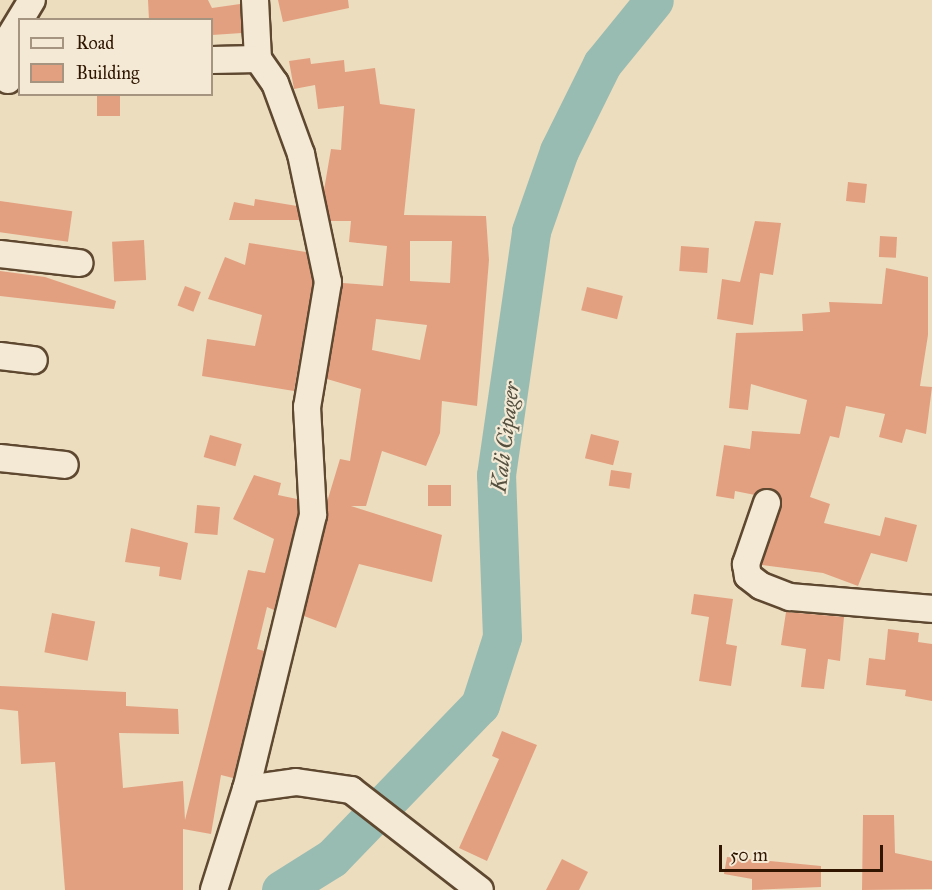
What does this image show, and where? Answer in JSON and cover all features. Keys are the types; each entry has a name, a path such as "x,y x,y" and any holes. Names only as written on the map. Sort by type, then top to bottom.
{"street":[{"path":"21,18 32,0"},
{"path":"214,890 246,789 313,515 307,407 328,282 301,154 275,83 258,58 255,0"},
{"path":"9,80 9,38 18,23"},
{"path":"213,60 258,58"},
{"path":"0,255 79,263"},
{"path":"0,356 34,360"},
{"path":"0,458 65,465"},
{"path":"767,503 746,564 748,576 761,586 790,597 932,609"},
{"path":"246,789 296,782 351,790 480,890"}],"building":[{"path":"148,0 208,0 212,8 240,4 242,33 213,35 213,18 149,18"},
{"path":"278,0 348,0 349,8 283,22"},
{"path":"310,58 311,64 344,60 345,72 375,68 380,104 415,109 404,215 486,216 489,260 477,406 442,401 440,433 426,466 382,451 366,506 351,506 442,535 432,582 359,564 336,628 304,616 327,502 340,459 350,461 361,389 327,379 343,283 383,286 387,246 349,242 351,221 330,221 324,190 331,149 341,150 344,106 318,109 315,85 294,89 289,61","holes":["410,241 452,241 450,283 410,281","376,319 427,325 420,360 372,350"]},
{"path":"97,96 120,96 120,116 97,116"},
{"path":"848,182 867,184 865,203 846,201"},
{"path":"255,199 297,206 300,220 229,220 234,202 254,206"},
{"path":"0,201 72,211 68,242 0,232"},
{"path":"755,221 781,223 773,275 760,273 753,325 717,319 722,279 740,282"},
{"path":"880,236 897,237 896,258 879,257"},
{"path":"144,240 146,280 114,282 112,242"},
{"path":"249,243 306,252 313,282 294,391 202,376 207,339 255,346 262,315 208,299 225,257 245,265"},
{"path":"681,246 709,248 707,273 679,271"},
{"path":"886,268 928,277 928,335 920,386 932,387 926,434 906,429 902,443 879,437 885,414 846,406 839,438 830,436 810,497 830,504 824,523 880,536 885,517 917,525 907,562 871,553 858,586 823,573 762,565 782,500 765,488 755,495 735,491 734,499 716,496 724,445 750,449 752,431 800,434 807,400 751,384 748,410 729,408 736,333 803,331 802,314 830,312 829,302 882,304"},
{"path":"0,271 45,277 116,301 114,309 0,296"},
{"path":"185,286 201,292 193,312 177,306"},
{"path":"587,287 623,296 617,319 581,310"},
{"path":"591,434 619,441 613,465 585,458"},
{"path":"210,435 242,444 235,466 204,457"},
{"path":"611,470 632,473 630,489 609,486"},
{"path":"254,475 281,483 278,495 297,499 298,514 274,610 267,607 257,649 264,651 233,778 221,775 211,834 183,829 183,890 65,890 55,762 21,764 18,711 0,709 0,686 126,692 126,706 178,709 179,734 119,733 123,788 183,781 185,820 248,570 265,573 274,539 233,519"},
{"path":"428,485 451,485 451,506 428,506"},
{"path":"197,505 220,507 217,535 195,533"},
{"path":"131,528 188,543 181,580 159,576 160,567 125,562"},
{"path":"694,594 733,599 726,644 737,646 731,686 699,681 709,617 691,614"},
{"path":"786,612 844,617 840,661 828,659 824,689 801,687 806,649 781,645"},
{"path":"52,613 95,621 88,661 44,652"},
{"path":"888,629 919,633 918,642 932,644 932,701 905,696 906,690 866,685 869,658 885,660"},
{"path":"502,731 537,745 487,861 459,848 499,759 492,756"},
{"path":"863,815 894,815 895,853 932,861 932,889 862,890"},
{"path":"727,857 821,866 821,887 752,890 752,879 724,874"},
{"path":"562,859 588,872 579,890 546,890"}],"waterway":[{"name":"Kali Cipager","path":"281,890 332,858 480,705 502,637 496,475 531,231 559,151 602,64 654,0"}]}
